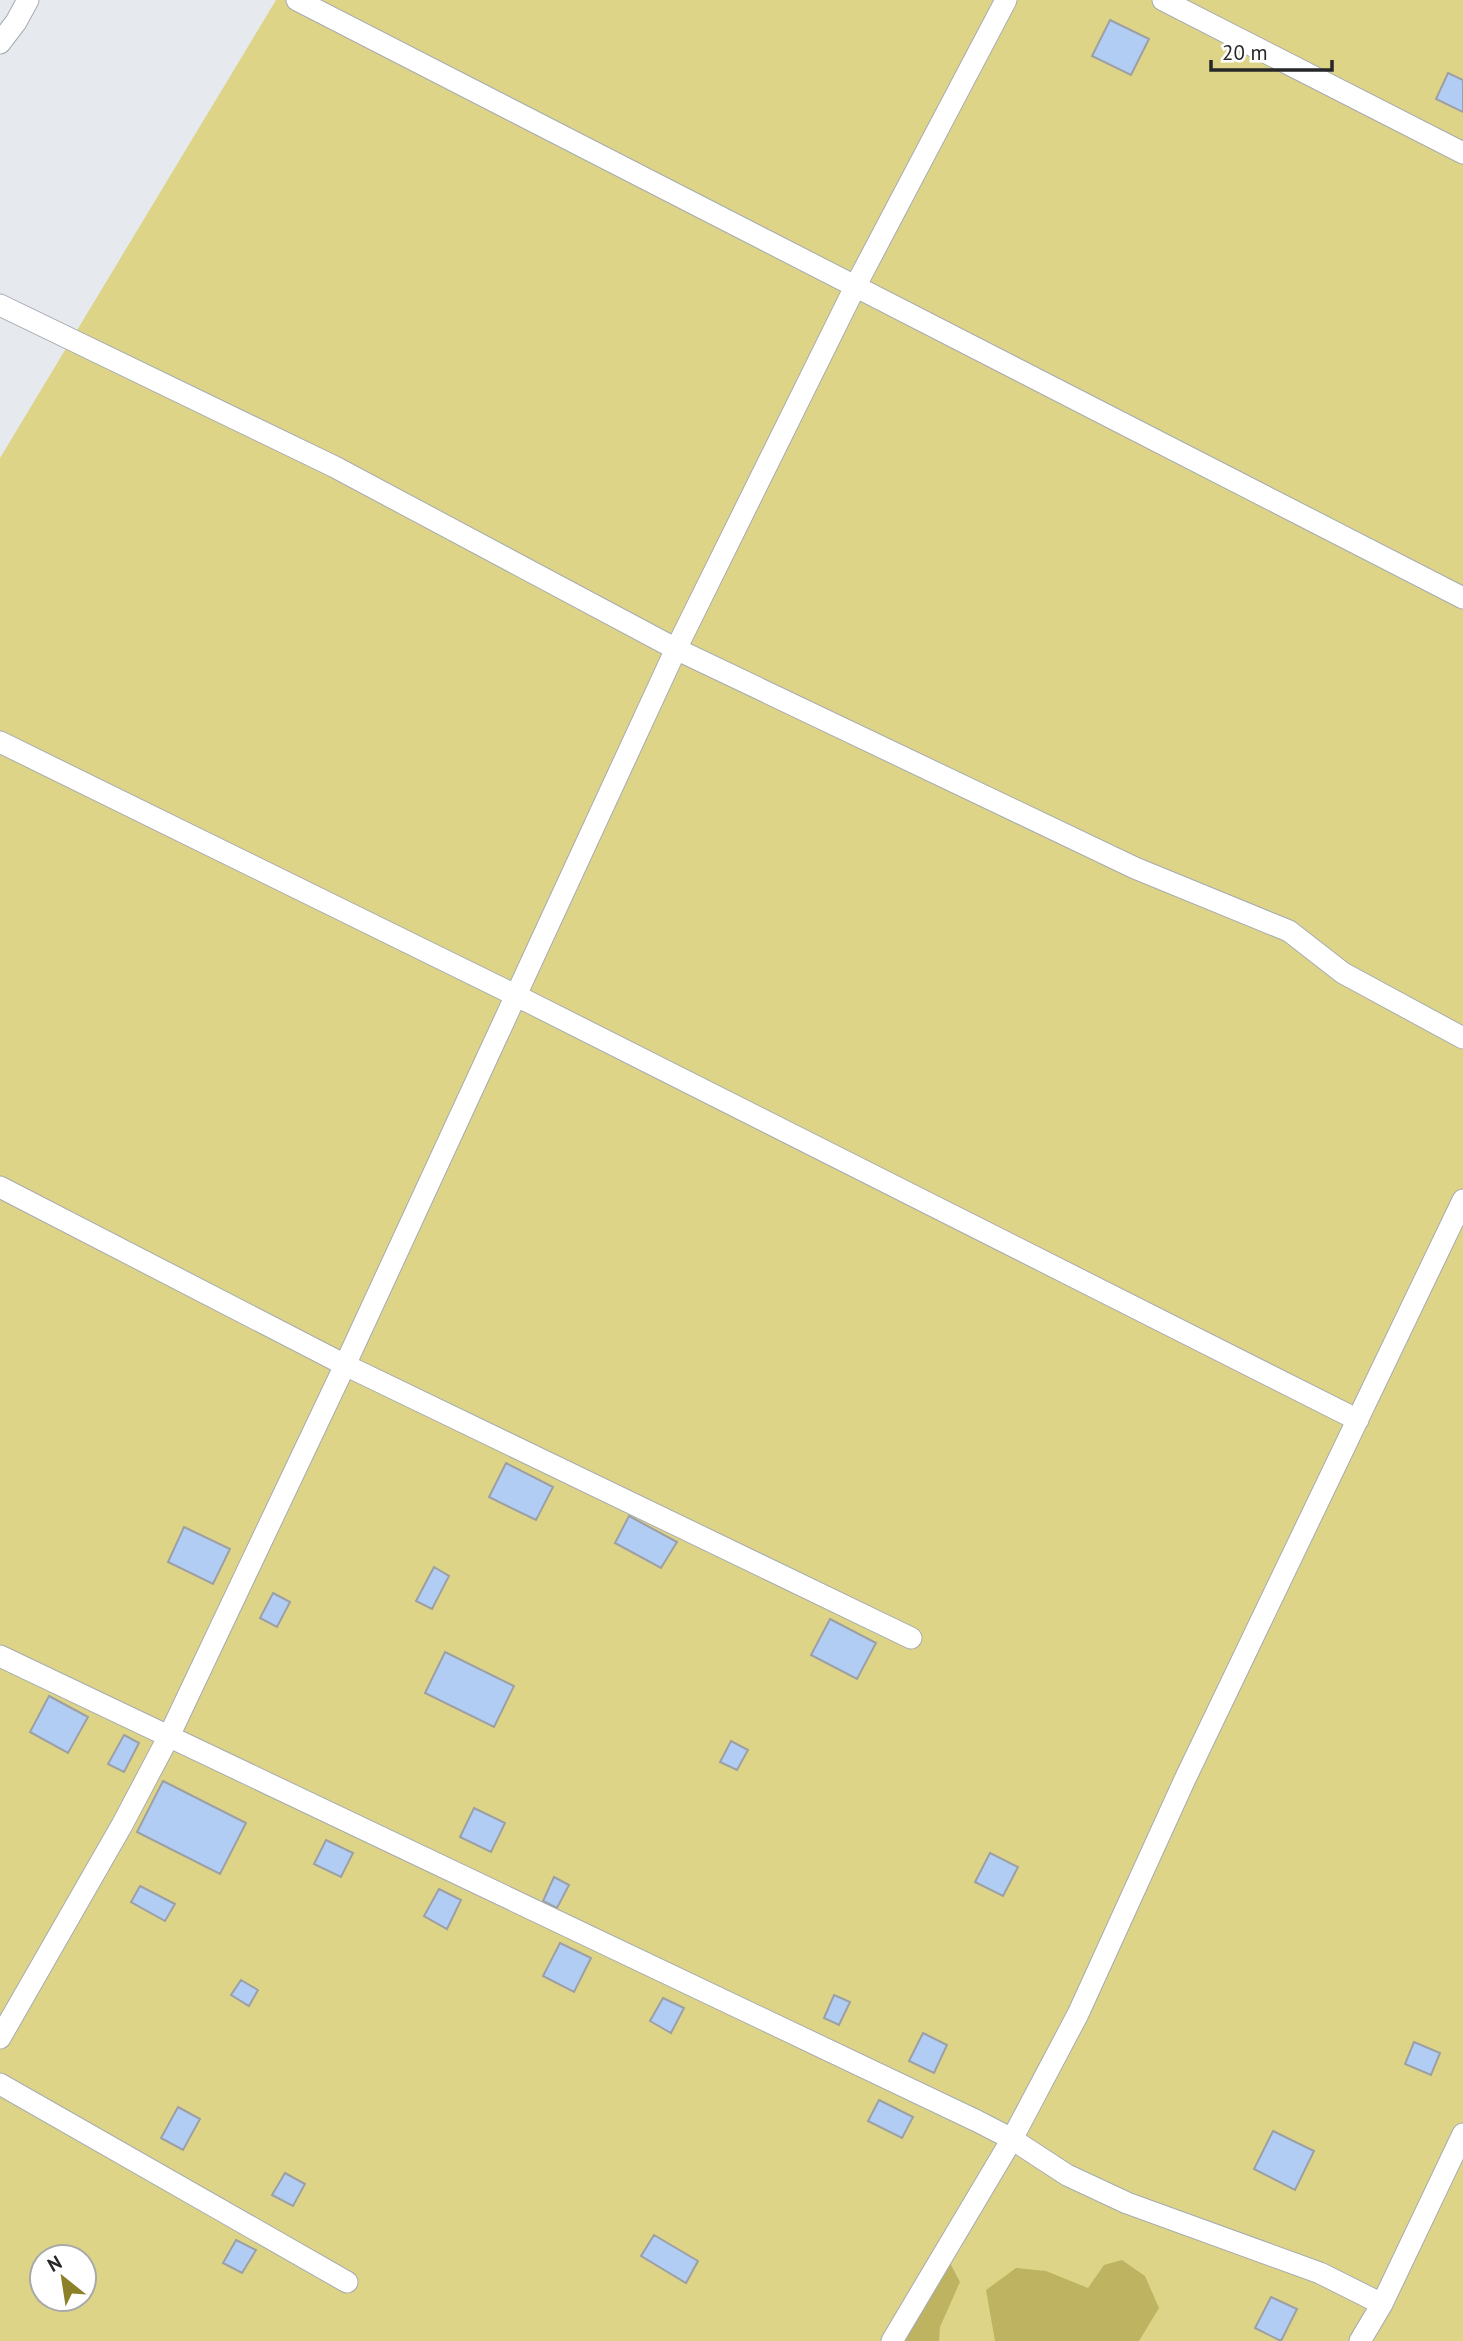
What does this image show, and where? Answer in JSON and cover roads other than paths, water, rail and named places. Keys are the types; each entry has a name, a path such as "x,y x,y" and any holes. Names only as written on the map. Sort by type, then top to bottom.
{"lane":[{"path":"0,43 28,0"},
{"path":"297,0 1463,598"},
{"path":"0,2038 122,1825 169,1735 345,1365 676,649 856,285 1006,0"},
{"path":"1163,0 1463,153"},
{"path":"0,305 334,467 676,649 1135,868 1289,931 1343,973 1463,1038"},
{"path":"0,742 515,995 1358,1420"},
{"path":"0,1187 345,1365 911,1639"},
{"path":"892,2341 1012,2139 1078,2014 1186,1777 1463,1200"},
{"path":"0,1656 1012,2139 1067,2175 1127,2203 1320,2273 1382,2304"},
{"path":"0,2084 346,2282"},
{"path":"1360,2341 1382,2304 1463,2134"}]}
